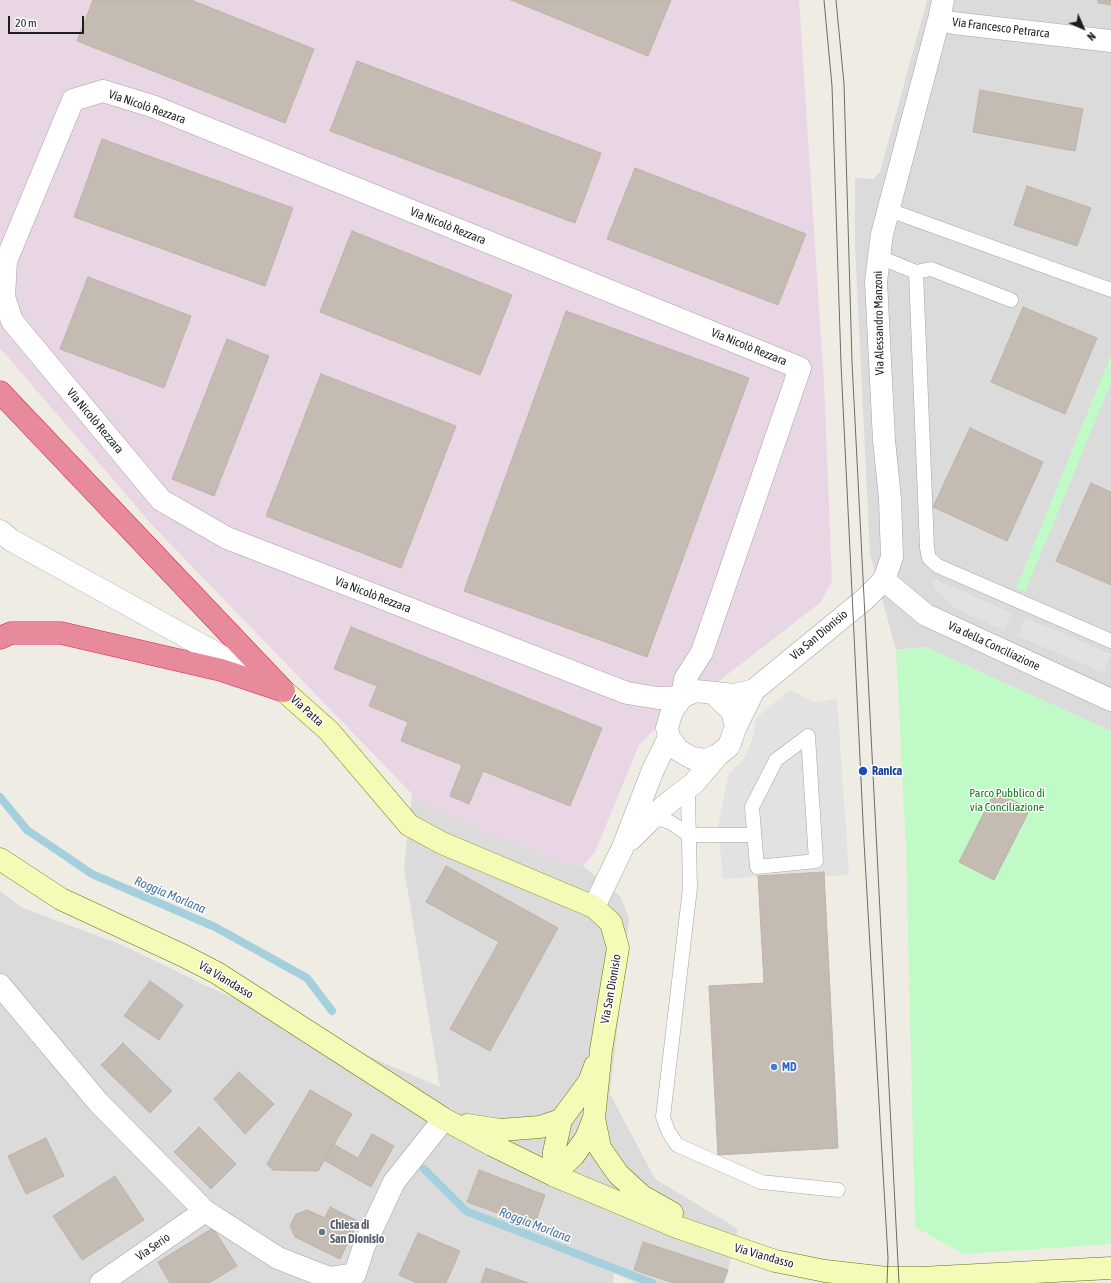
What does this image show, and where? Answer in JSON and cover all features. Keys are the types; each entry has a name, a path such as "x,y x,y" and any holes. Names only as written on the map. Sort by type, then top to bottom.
{"highway":[{"path":"0,392 284,691"},
{"path":"0,638 11,633 60,633 221,670 284,691"}],"street":[{"name":"Via Francesco Petrarca","path":"941,10 953,23 1111,41"},
{"name":"Via Alessandro Manzoni","path":"884,580 892,557 890,499 884,440 876,289 879,257 882,234 941,10"},
{"name":"Via Nicolò Rezzara","path":"103,91 152,106 800,368 702,652 685,679 682,697 658,698 627,693 227,538 161,500 12,321 4,297 6,261 73,100 103,91"},
{"name":"Via Patta","path":"0,531 11,540 284,691 329,731 409,825 442,843 594,907"},
{"name":"Via San Dionisio","path":"736,726 754,690 865,599 884,580"},
{"name":"Via della Conciliazione","path":"884,580 926,614 1111,699"},
{"name":"Via Nicolò Rezzara","path":"702,652 710,692"},
{"name":"Via San Dionisio","path":"710,692 735,695 754,690"},
{"path":"594,907 623,847 668,732 672,711 682,697 696,691 710,692 732,711 736,726 729,746 718,755 694,783 645,823 623,847"},
{"name":"Via Nicolò Rezzara","path":"627,693 651,709 668,732"},
{"path":"668,732 678,750 692,758 706,760 718,755"},
{"name":"Via Viandasso","path":"0,859 61,899 184,956 217,973 444,1119 492,1145 627,1207 723,1244 782,1262 826,1271 887,1278 921,1278 1111,1268"},
{"name":"Via San Dionisio","path":"594,907 611,923 618,948 601,1050"},
{"path":"0,985 98,1102 205,1211 278,1258 329,1278 358,1279 364,1246 394,1182 444,1119 475,1127 500,1130 540,1127 561,1120"},
{"path":"553,1174 574,1155 586,1138 594,1118 601,1050"},
{"path":"553,1174 555,1147 561,1120 589,1082 601,1050"},
{"path":"594,1118 600,1148 618,1174 642,1196 723,1244"},
{"name":"Via Serio","path":"101,1283 205,1211"}],"lane":[{"path":"889,210 1111,290"},
{"path":"879,257 916,272 932,269 1011,300"},
{"path":"916,272 926,548 929,558 938,566 1111,641"},
{"path":"808,736 816,861 757,866 754,835 752,807 776,760 808,736"},
{"path":"649,781 650,789 663,807 685,832"},
{"path":"694,783 688,795 685,832 690,888 663,1116 668,1131 677,1145 761,1182 838,1190"},
{"path":"645,823 659,819 670,822 685,832 754,835"}],"shaded area":[{"path":"0,0 799,0 824,383 832,581 821,602 706,691 672,711 639,745 595,852 583,866 560,862 435,810 412,794 152,525 0,348"},
{"path":"927,0 1111,0 1111,731 925,647 896,650 870,554 855,245 855,178 873,179 880,172"},
{"path":"932,578 1012,613 1004,630 955,608 934,588"},
{"path":"1026,618 1111,654 1104,673 1018,636"},
{"name":"Ranica","path":"790,690 814,702 837,699 849,875 824,876 824,872 723,879 718,826 729,773 743,760 751,744 757,717"},
{"path":"412,794 436,810 560,862 583,866 620,896 629,919 610,1094 655,1179 738,1229 725,1283 636,1283 614,1273 613,1283 0,1283 0,891 23,908 122,945 211,988 440,1087 404,868"}],"green space":[{"path":"1111,355 1111,383 1025,592 1016,588"},
{"name":"Parco Pubblico di via Conciliazione","path":"925,647 1111,731 1111,1244 964,1254 915,1227 906,848 896,651"}],"building":[{"path":"93,0 191,0 314,49 285,123 77,41"},
{"path":"511,0 671,0 648,56"},
{"path":"1098,0 1111,0 1111,5 1098,3"},
{"path":"357,61 601,153 575,223 330,131"},
{"path":"980,90 1083,109 1075,151 973,132"},
{"path":"102,139 293,208 265,286 74,217"},
{"path":"635,168 806,234 778,305 607,239"},
{"path":"1027,186 1091,208 1077,246 1014,225"},
{"path":"352,231 512,295 480,375 320,312"},
{"path":"88,277 191,316 164,388 60,349"},
{"path":"1023,307 1097,338 1065,414 991,382"},
{"path":"566,311 749,378 647,657 464,591"},
{"path":"227,339 269,356 214,496 172,479"},
{"path":"321,374 456,426 401,568 266,516"},
{"path":"970,428 1043,462 1007,541 933,507"},
{"path":"1091,483 1111,492 1111,585 1056,561"},
{"path":"351,627 602,728 570,806 483,771 469,804 450,796 462,765 401,741 408,722 369,706 377,686 334,669"},
{"path":"995,791 1030,809 994,880 959,862"},
{"path":"446,866 558,928 490,1051 450,1029 499,942 426,902"},
{"name":"MD","path":"824,872 838,1148 718,1155 709,986 764,983 758,876"},
{"path":"150,981 183,1005 159,1040 124,1016"},
{"path":"123,1043 172,1091 150,1113 101,1065"},
{"path":"239,1072 274,1104 245,1134 214,1099"},
{"path":"310,1090 352,1114 318,1171 273,1170 267,1164"},
{"path":"199,1127 236,1164 211,1189 174,1152"},
{"path":"372,1134 394,1146 371,1187 324,1160 333,1144 358,1158"},
{"path":"46,1138 64,1176 26,1194 8,1156"},
{"path":"479,1170 545,1195 534,1226 467,1202"},
{"path":"115,1176 144,1220 82,1260 53,1216"},
{"name":"Chiesa di San Dionisio","path":"330,1207 358,1221 340,1259 295,1237 290,1226 296,1214 307,1210 325,1218"},
{"path":"213,1228 237,1266 209,1283 170,1283 158,1262"},
{"path":"418,1233 460,1251 446,1283 417,1283 399,1275"},
{"path":"643,1242 728,1270 723,1283 674,1283 634,1270"},
{"path":"486,1268 528,1283 481,1283"}],"waterway":[{"name":"Roggia Morlana","path":"0,797 27,830 92,874 215,927 307,978 332,1011"},
{"name":"Roggia Morlana","path":"424,1169 466,1211 652,1283"}],"tram line":[{"path":"824,0 832,86 841,364 864,842 888,1258 887,1283"},
{"path":"836,0 844,84 852,362 899,1283"}],"place":[{"name":"Ranica","path":"863,771"},
{"name":"MD","path":"774,1067"},
{"name":"Chiesa di San Dionisio","path":"322,1232"}]}
